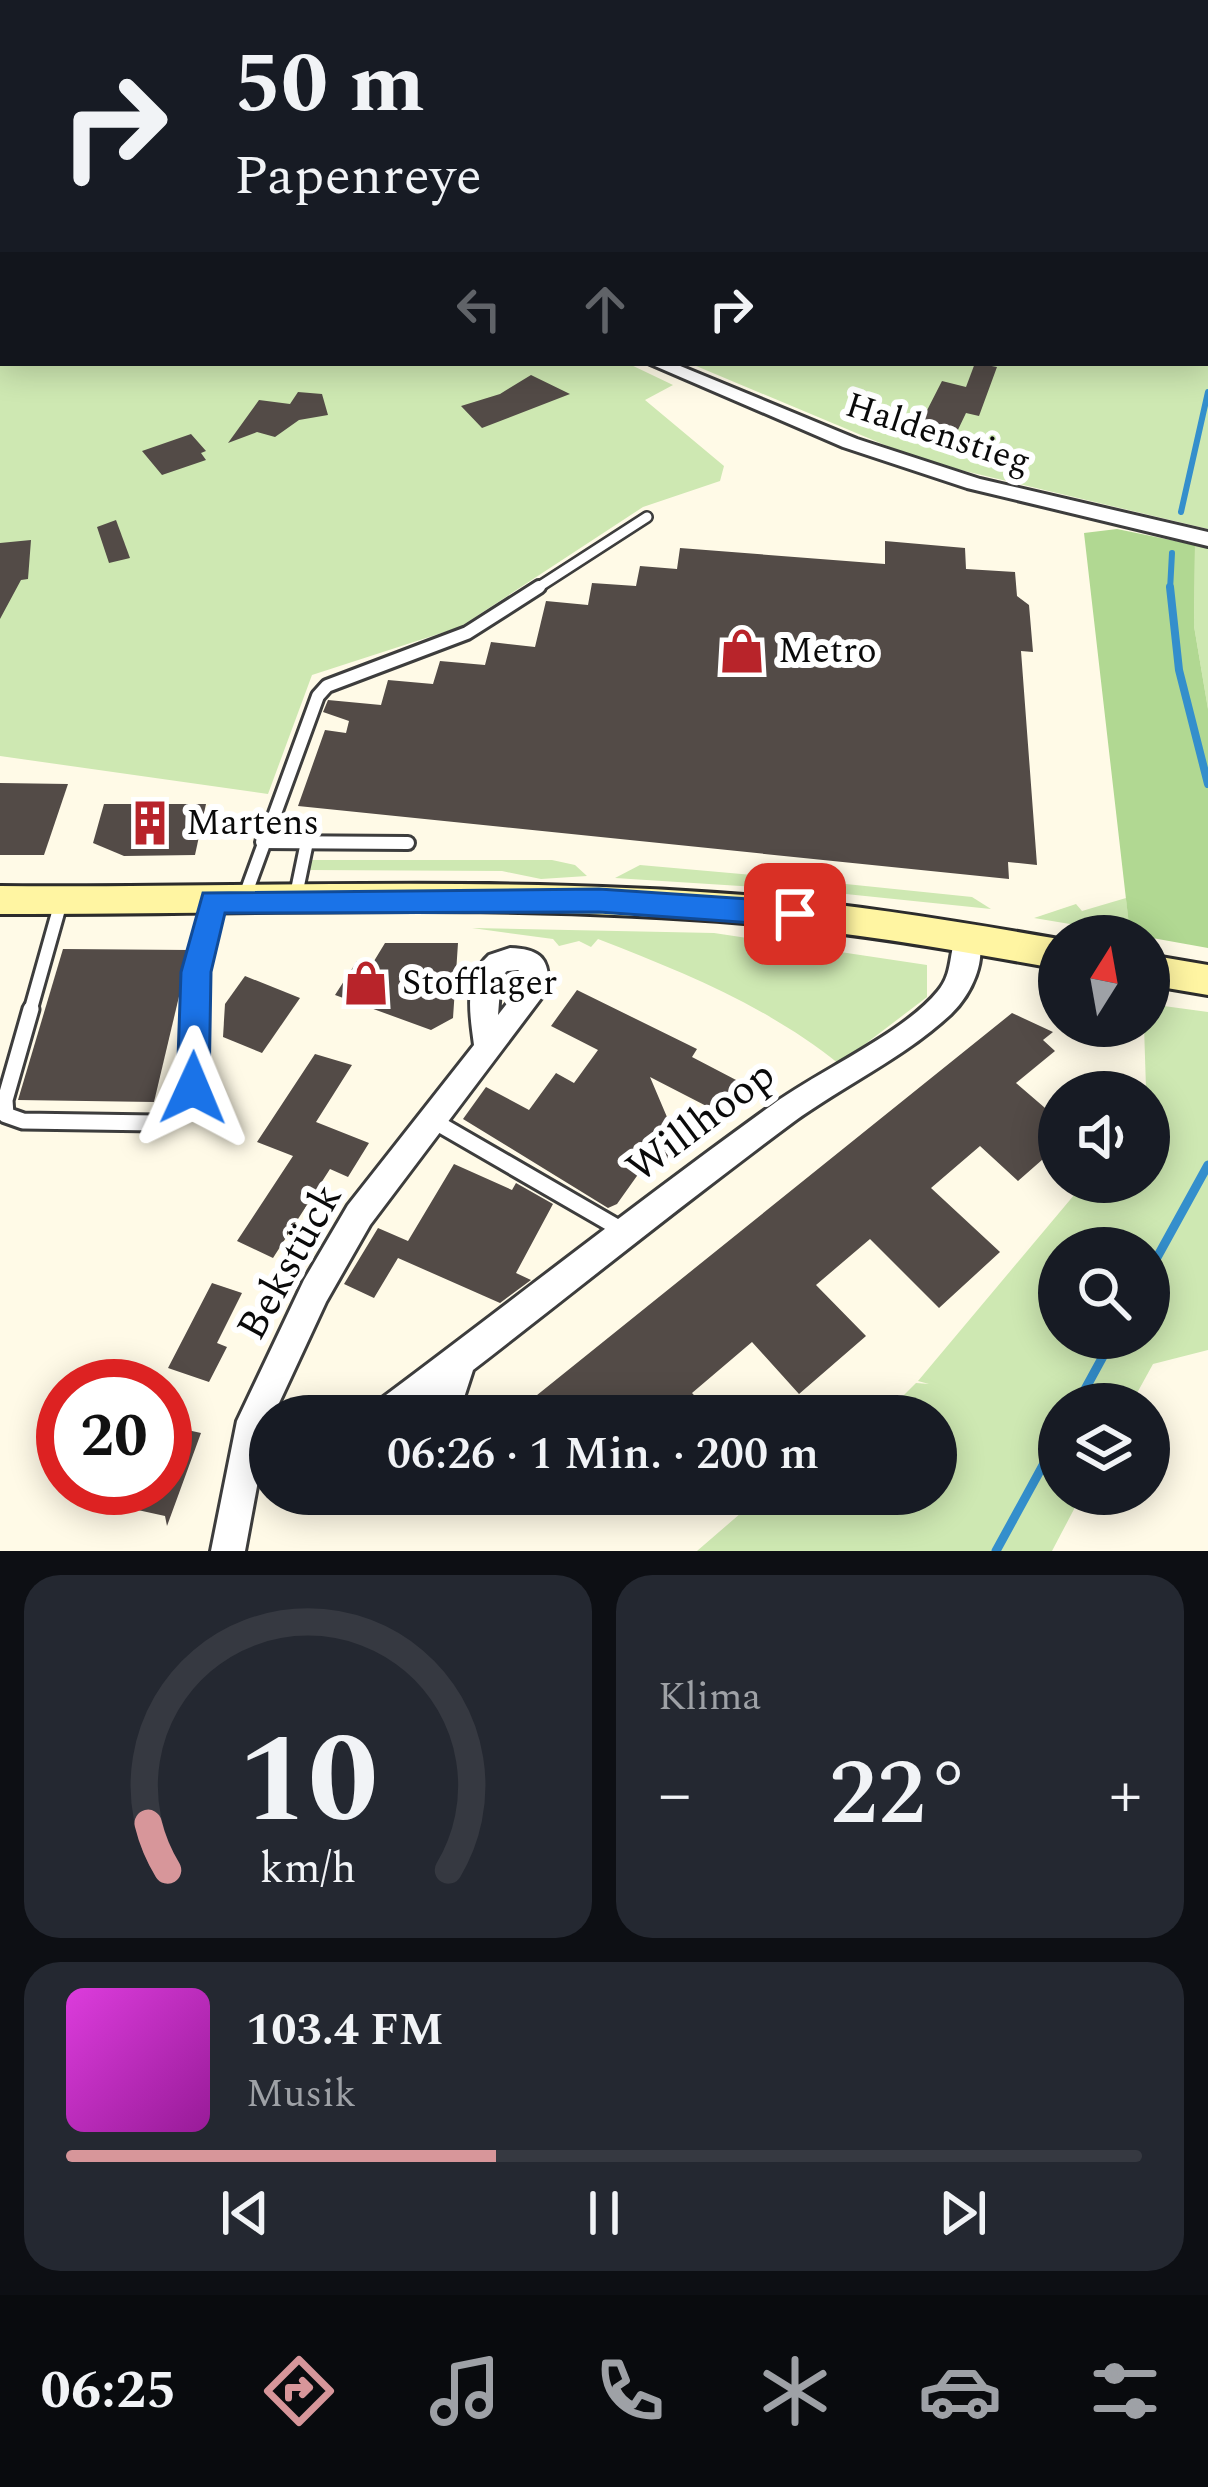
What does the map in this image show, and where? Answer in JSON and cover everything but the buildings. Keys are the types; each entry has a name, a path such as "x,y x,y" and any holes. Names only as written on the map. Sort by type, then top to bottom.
{"main road":[{"path":"0,900 533,900 703,906 1038,951"}],"street":[{"name":"Haldenstieg","path":"663,366 850,442 974,484 1208,539"},
{"name":"Willhoop","path":"415,1395 786,1111 883,1050 944,1004 963,978 967,939"},
{"name":"Bekstück","path":"228,1551 254,1421 315,1291 359,1215 488,1044"},
{"path":"448,1395 460,1362"}],"lane":[{"path":"61,901 4,1100 6,1115 22,1121 155,1123 183,1110 193,1088 196,972 262,842 318,696 326,686 467,633 647,517"},
{"path":"262,842 408,843"},
{"path":"295,902 307,842"},
{"path":"431,1119 626,1235"}],"green space":[{"path":"0,366 633,366 673,385 645,400 724,466 720,481 643,507 460,627 312,675 268,794 0,756"},
{"path":"696,366 1208,366 1208,529 923,461"},
{"path":"1117,529 1195,545 1194,626 1208,709 1208,948 1170,941 1170,915 1128,915 1084,533"},
{"path":"1195,545 1208,548 1208,709 1194,626"},
{"path":"310,860 552,860 575,865 587,876 541,879 502,871 308,870"},
{"path":"640,865 787,878 786,889 615,878"},
{"path":"807,880 972,897 991,909 807,890"},
{"path":"1126,898 1128,915 1043,915 1076,904 1082,911"},
{"path":"472,928 714,933 927,965 927,997 839,1064 754,1008 598,939 591,947 579,941 559,946 553,939"},
{"path":"1170,1007 1208,1012 1208,1350 1153,1364 1143,1383 1038,1383 1038,1515 1071,1515 1052,1551 697,1551 739,1515 957,1515 957,1395 904,1395 916,1383 929,1384 918,1381 1038,1238 1038,1359 1170,1359 1170,1227 1047,1227 1067,1203 1170,1203 1170,1071 1145,1071 1145,1047 1170,1047"}],"waterway":[{"path":"1181,512 1208,392"},
{"path":"1170,588 1172,553"},
{"path":"1170,588 1179,670 1208,784"},
{"path":"1170,1234 1208,1165"},
{"path":"1088,1383 1102,1359"},
{"path":"996,1551 1038,1474"}],"place":[{"name":"Metro","path":"742,651"},
{"name":"Martens","path":"150,823"},
{"name":"Stofflager","path":"366,983"}],"route":[{"path":"193,1088 196,972 213,902 599,901 795,914"}]}
